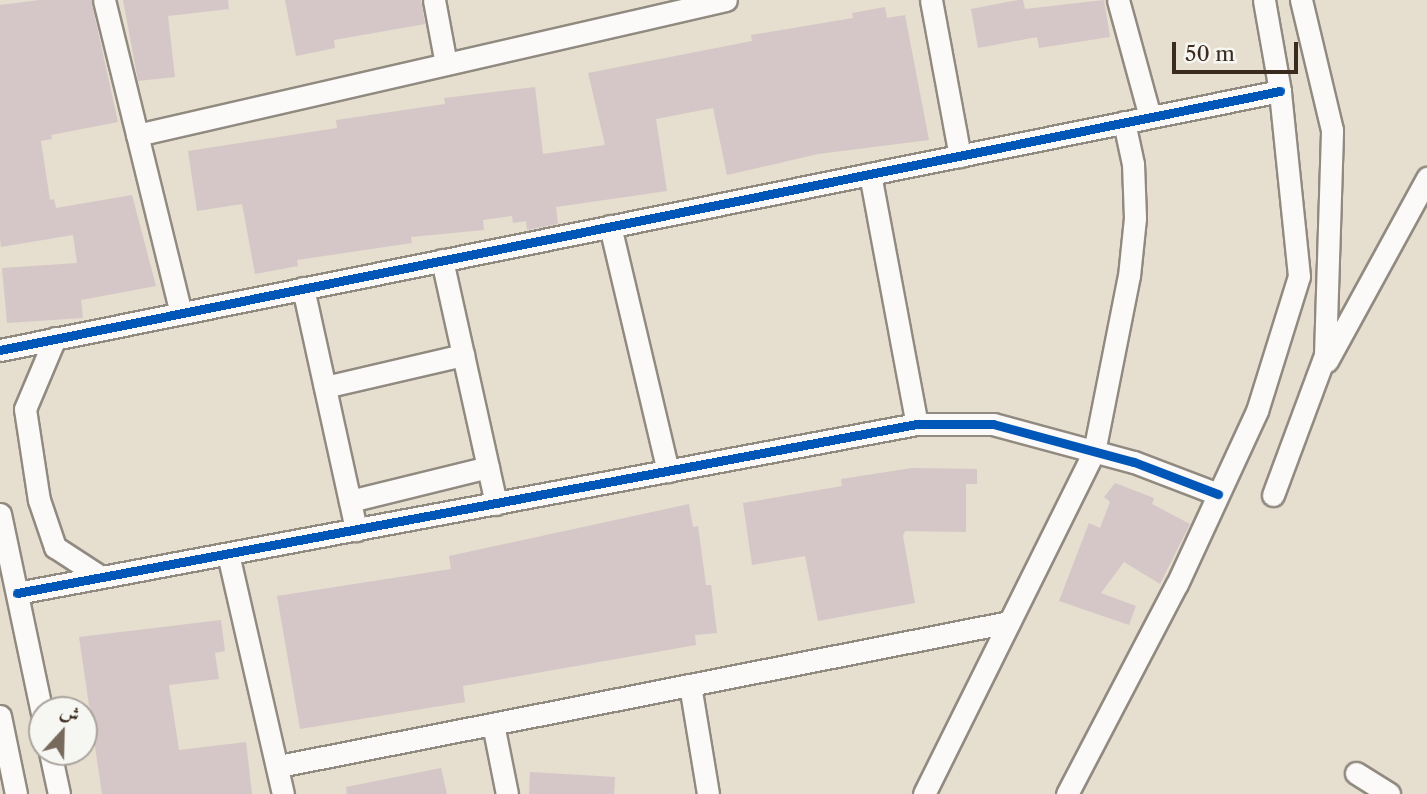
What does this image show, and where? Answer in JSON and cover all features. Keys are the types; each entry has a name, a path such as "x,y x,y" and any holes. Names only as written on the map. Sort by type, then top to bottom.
{"street":[{"path":"104,0 181,313"},
{"path":"434,0 446,64"},
{"path":"137,135 446,64 659,7 726,0"},
{"path":"931,0 960,156"},
{"path":"1118,0 1150,117"},
{"path":"1067,794 1218,494 1256,411 1299,276 1280,91 1264,0"},
{"path":"1273,495 1325,355 1332,130 1301,0"},
{"path":"0,349 1280,91"},
{"path":"924,794 1094,452 1129,276 1135,218 1133,164 1124,122"},
{"path":"870,174 917,424"},
{"path":"1316,381 1427,178"},
{"path":"610,226 668,471"},
{"path":"442,260 496,503"},
{"path":"303,288 356,530"},
{"path":"55,338 25,409 39,500 55,547 102,577"},
{"path":"325,387 463,355"},
{"path":"17,593 917,424 993,424 1094,452 1218,494"},
{"path":"350,501 488,467"},
{"path":"0,514 38,696"},
{"path":"228,554 284,794"},
{"path":"279,766 1009,622"},
{"path":"690,685 708,794"},
{"path":"0,716 16,794"},
{"path":"493,724 507,794"},
{"path":"53,766 59,794"},
{"path":"1356,773 1389,794"}],"building":[{"path":"39,0 91,0 118,122 51,135 52,139 41,141 50,200 54,199 56,208 132,195 156,286 81,300 83,318 7,323 2,268 77,263 73,235 1,247 0,5"},
{"path":"123,0 228,0 229,9 168,16 175,77 138,81"},
{"path":"285,0 421,0 425,24 334,40 335,48 296,56"},
{"path":"1023,0 1025,9 1104,0 1110,37 1039,48 1037,37 978,48 971,9"},
{"path":"885,7 887,18 905,15 929,140 818,154 727,175 713,108 656,119 667,191 556,207 558,224 527,230 526,221 513,223 512,216 483,220 484,230 411,237 412,243 297,260 298,266 255,274 242,204 197,211 188,151 337,128 336,120 445,104 444,98 535,87 543,154 605,145 588,73 752,41 751,35 853,18 852,13"},
{"path":"912,468 977,469 977,484 966,484 966,532 905,531 903,536 915,603 818,621 805,556 752,565 743,503 842,486 841,479"},
{"path":"1115,483 1154,498 1152,504 1190,524 1160,584 1124,562 1101,593 1136,606 1129,625 1059,601 1089,523 1100,528 1110,502 1104,497"},
{"path":"689,504 693,527 698,526 706,585 711,585 717,633 695,635 696,645 463,686 465,702 300,729 277,596 451,569 449,556"},
{"path":"221,620 225,651 215,653 219,679 169,685 179,750 246,742 252,794 102,794 98,766 98,696 88,696 79,637"},
{"path":"441,768 447,794 347,794 346,787"},
{"path":"530,772 615,777 614,794 529,794"}],"cycle path":[{"path":"0,350 1280,91"},
{"path":"17,593 917,424 993,424 1134,462 1218,494"}]}
